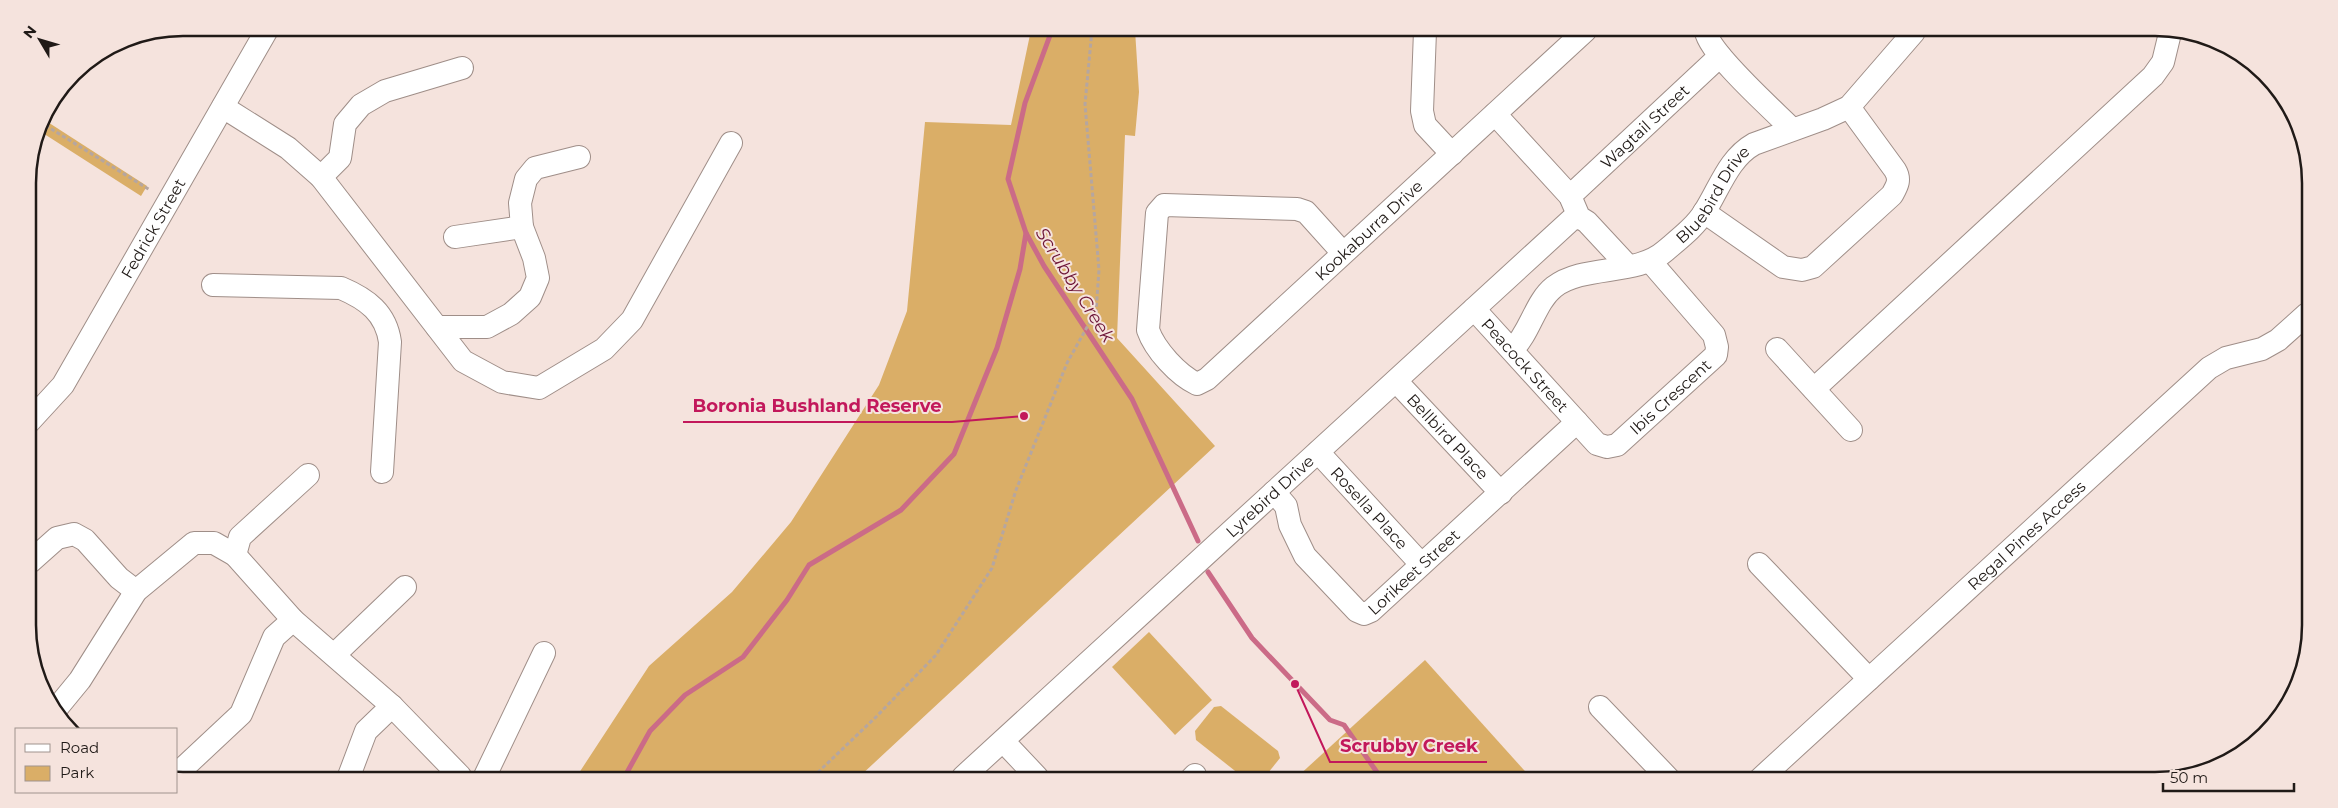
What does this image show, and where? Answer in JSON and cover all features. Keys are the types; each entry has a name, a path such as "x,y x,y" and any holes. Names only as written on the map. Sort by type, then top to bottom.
{"street":[{"path":"1425,36 1422,111 1425,125 1452,154"},
{"name":"Kookaburra Drive","path":"1343,253 1306,212 1297,209 1164,205 1157,213 1148,330 1152,341 1186,378 1197,384 1207,379 1579,36"},
{"path":"1707,36 1707,40 1720,56 1792,129"},
{"name":"Bluebird Drive","path":"1512,350 1521,341 1543,301 1553,288 1568,280 1650,261 1662,254 1689,230 1704,212 1734,160 1744,150 1849,107 1910,36"},
{"name":"Fedrick Street","path":"36,414 63,385 263,37"},
{"path":"1814,389 2154,76 2163,62 2169,37"},
{"name":"Wagtail Street","path":"1570,196 1720,56"},
{"path":"321,177 340,158 345,124 361,105 385,91 462,68"},
{"path":"223,107 288,148 321,177 463,361 502,382 539,388 604,349 632,320 731,143"},
{"path":"1704,212 1783,267 1802,270 1813,267 1892,195 1897,186 1899,177 1895,170 1849,107"},
{"path":"1495,114 1570,196 1579,217 1587,222 1627,265"},
{"path":"437,328 487,327 511,314 530,297 538,278 534,258 522,227 520,203 526,179 535,168 579,157"},
{"name":"Lyrebird Drive","path":"969,772 1571,220 1579,217"},
{"path":"455,237 522,227"},
{"name":"Ibis Crescent","path":"1577,422 1597,444 1607,447 1617,445 1716,355 1717,347 1714,335 1650,261"},
{"path":"213,285 341,288 356,294 376,309 388,328 390,342 382,472"},
{"path":"376,309 403,285"},
{"name":"Peacock Street","path":"1474,309 1577,422"},
{"name":"Regal Pines Access","path":"1769,771 2209,368 2226,358 2262,349 2278,340 2302,318"},
{"path":"1777,349 1850,430"},
{"name":"Bellbird Place","path":"1396,381 1501,493"},
{"name":"Lorikeet Street","path":"1274,492 1286,506 1290,525 1305,556 1357,611 1364,614 1371,611 1577,422"},
{"name":"Rosella Place","path":"1318,452 1421,564"},
{"path":"235,555 240,537 308,476"},
{"path":"36,557 57,538 74,534 85,540 119,578 136,592"},
{"path":"60,704 80,680 136,592 194,543 214,542 235,555 293,620 392,706 456,772"},
{"path":"1760,564 1869,679"},
{"path":"334,655 405,587"},
{"path":"179,772 240,714 274,637 293,620"},
{"path":"487,772 544,653"},
{"path":"351,772 366,731 392,706"},
{"path":"1600,707 1662,771"},
{"path":"1003,741 1032,772"}],"path":[{"path":"818,772 876,717 936,655 992,568 1016,490 1067,363 1096,311 1098,270 1085,104 1091,37"},
{"path":"47,126 150,190"}],"green space":[{"path":"1030,37 1135,37 1139,92 1135,136 1125,135 1117,338 1215,446 865,772 580,772 649,666 732,592 791,522 879,385 907,311 925,122 1011,125"},
{"path":"49,123 147,186 141,196 45,134"},
{"path":"1149,632 1212,700 1175,735 1112,667"},
{"path":"1425,660 1525,771 1303,771"},
{"path":"1221,706 1278,751 1280,758 1269,771 1236,771 1196,740 1195,731 1214,707"}],"waterway":[{"name":"Scrubby Creek","path":"1050,37 1025,103 1008,179 1026,233 1044,266 1132,399 1198,541"},
{"path":"627,772 650,731 685,695 743,657 787,600 809,565 901,510 954,454 997,348 1020,269 1026,233"},
{"name":"Scrubby Creek","path":"1208,572 1252,638 1330,720 1344,725 1376,771"}],"place":[{"name":"Boronia Bushland Reserve","path":"1024,416"},
{"name":"Scrubby Creek","path":"1295,684"}]}
